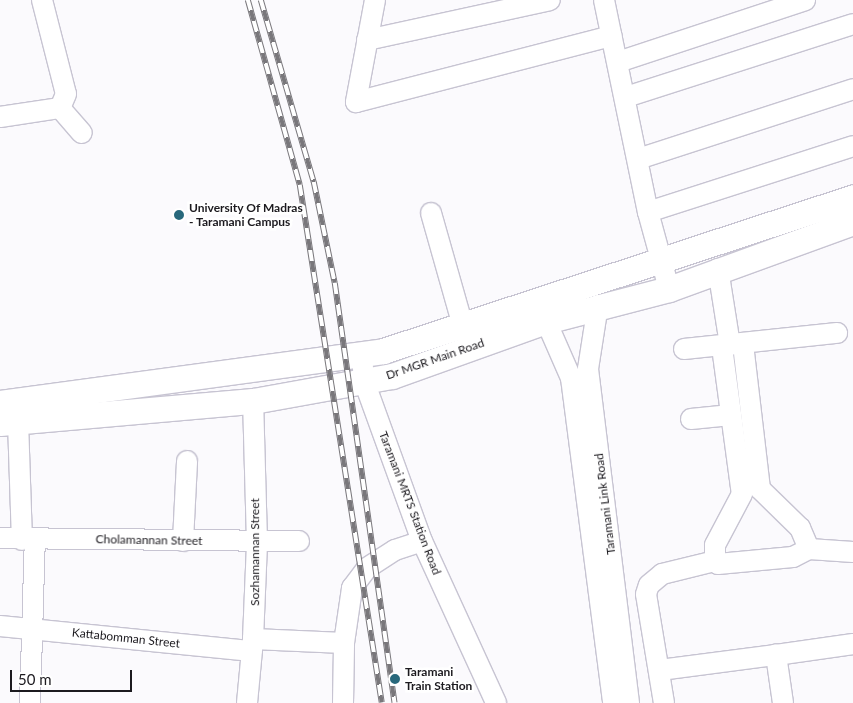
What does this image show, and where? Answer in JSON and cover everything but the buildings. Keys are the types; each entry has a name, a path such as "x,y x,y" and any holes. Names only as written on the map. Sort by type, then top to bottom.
{"main road":[{"name":"Dr MGR Main Road","path":"0,403 383,351 660,262 853,197"},
{"name":"Dr MGR Main Road","path":"9,422 253,401 392,376 546,321 598,305 669,288 853,222"}],"street":[{"path":"42,0 66,94 60,108"},
{"path":"374,0 356,102 612,36"},
{"path":"368,40 550,0"},
{"path":"618,62 805,0"},
{"path":"608,1 612,36 648,212 660,262 669,288"},
{"path":"626,97 853,24"},
{"path":"638,159 853,89"},
{"path":"0,117 60,108"},
{"path":"60,108 82,133"},
{"path":"648,212 853,146"},
{"path":"431,213 463,326"},
{"path":"718,270 760,489 800,528 810,548"},
{"name":"Taramani Link Road","path":"598,305 588,369 628,703"},
{"name":"Taramani Link Road","path":"546,321 571,378 613,703"},
{"path":"684,349 732,346 836,333"},
{"path":"715,561 715,545 742,494 731,415 732,346"},
{"name":"Taramani MRTS Station Road","path":"362,354 364,381 422,541 496,703"},
{"name":"Sozhamannan Street","path":"247,703 252,645 256,542 253,401"},
{"path":"691,419 731,415"},
{"path":"9,422 28,539 33,629 30,703"},
{"path":"183,541 187,460"},
{"name":"Cholamannan Street","path":"0,538 299,542"},
{"path":"343,703 344,643 352,588 367,568 395,550 422,541"},
{"path":"664,703 646,594 649,585 662,574 715,561 718,564 793,558 810,548 853,552"},
{"name":"Kattabomman Street","path":"0,626 252,645 344,643"},
{"path":"660,670 853,644"},
{"path":"776,655 782,703"}],"railway":[{"path":"248,0 300,185 382,703"},
{"path":"261,0 314,182 335,283 395,703"}],"place":[{"name":"University Of Madras - Taramani Campus","path":"179,215"},
{"name":"Taramani Train Station","path":"395,679"}]}
